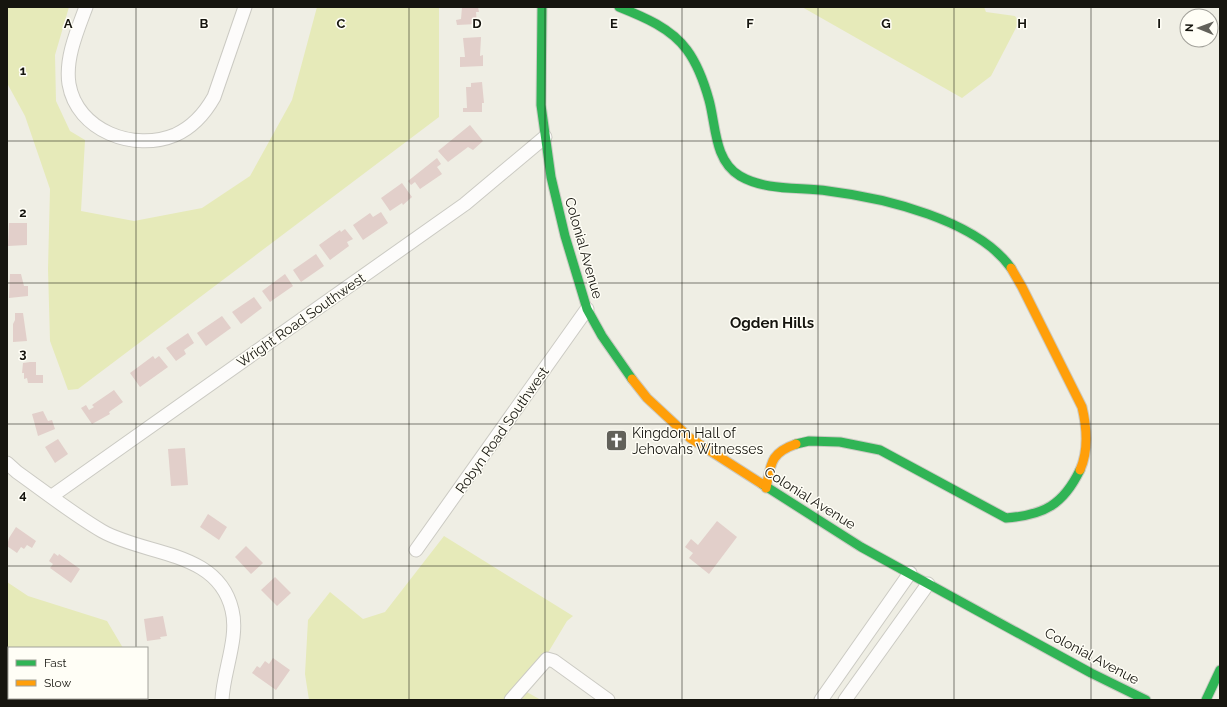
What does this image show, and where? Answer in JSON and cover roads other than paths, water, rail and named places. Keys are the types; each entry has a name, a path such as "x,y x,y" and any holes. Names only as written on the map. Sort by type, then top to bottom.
{"street":[{"path":"86,7 69,63 69,82 71,91 77,107 85,117 108,133 136,141 151,141 176,135 200,118 214,97 245,7"},
{"name":"Colonial Avenue","path":"542,7 540,74 544,138 551,177 565,236 587,309 610,348 647,398 690,438 766,488 861,547 1091,673 1146,700"},
{"path":"619,7 637,13 663,26 676,37 694,57 703,77 717,143 728,167 740,177 758,183 829,190 870,198 942,218 963,228 990,246 1005,260 1020,283 1082,407 1087,423 1086,446 1082,468 1072,487 1052,506 1032,516 1006,518 880,450 858,444 838,441 808,441 783,449 772,458 766,488"},
{"name":"Wright Road Southwest","path":"52,496 465,204 544,138"},
{"name":"Robyn Road Southwest","path":"416,550 587,309"},
{"path":"7,462 17,472 111,535 134,544 195,563 210,574 222,586 233,611 234,624 222,700"},
{"path":"822,700 910,573"},
{"path":"845,700 928,584"},
{"path":"511,700 547,659 554,661 608,700"},
{"path":"1206,700 1220,670"}],"place":[{"name":"Kingdom Hall of Jehovahs Witnesses","path":"617,441"}],"district":[{"name":"Ogden Hills","path":"772,323"}]}
